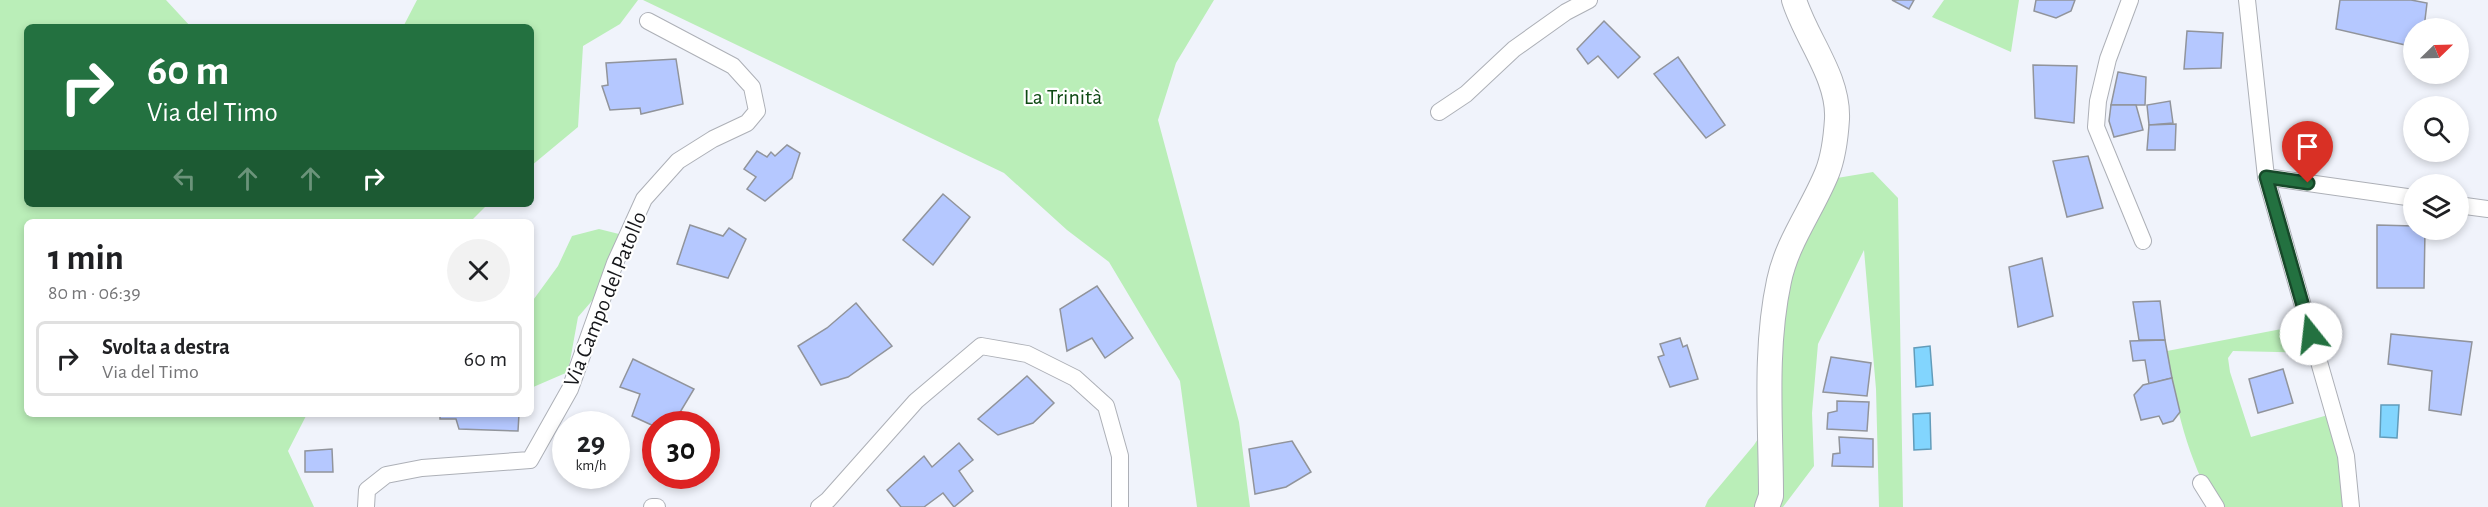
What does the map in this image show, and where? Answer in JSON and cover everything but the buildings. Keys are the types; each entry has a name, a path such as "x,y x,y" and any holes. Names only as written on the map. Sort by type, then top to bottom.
{"street":[{"path":"1439,112 1466,94 1514,49 1566,12 1589,0"},
{"path":"1767,507 1771,496 1772,347 1779,281 1794,238 1827,171 1837,118 1832,84 1800,21 1794,0"},
{"path":"2130,0 2108,59 2098,101 2096,127 2143,241"},
{"path":"2247,0 2266,177 2346,456 2351,507"},
{"name":"Via Campo del Patollo","path":"366,507 367,490 386,475 422,468 531,460 570,389 615,263 644,199 678,161 713,139 747,123 757,111 752,87 733,66 648,21"},
{"path":"2266,177 2403,196"},
{"path":"2469,206 2488,209"},
{"path":"819,507 828,500 916,401 981,346 1027,354 1075,378 1106,406 1120,456 1120,507"},
{"path":"2201,483 2216,507"},
{"path":"652,507 657,507"}],"green space":[{"path":"0,0 166,0 188,24 24,24 24,207 485,207 473,219 24,219 24,417 305,417 288,451 314,507 0,507"},
{"path":"417,0 638,0 620,24 583,46 578,127 534,164 534,24 405,24"},
{"name":"La Trinità","path":"643,0 1214,0 1176,63 1158,120 1239,422 1250,507 1197,507 1180,381 1109,262 1067,230 1004,173"},
{"path":"1944,0 2019,0 2011,52 1932,17"},
{"path":"1873,172 1898,198 1903,507 1879,507 1876,389 1864,250 1818,344 1812,413 1814,466 1783,507 1705,507 1708,500 1754,445 1772,417 1779,281 1837,178"},
{"path":"599,229 627,236 609,281 578,317 568,372 534,387 534,299 558,266 572,236"},
{"path":"2308,324 2316,353 2233,351 2228,358 2230,372 2251,437 2335,413 2351,507 2216,507 2206,489 2184,432 2167,351"}],"water":[{"path":"1930,346 1933,385 1916,387 1914,348"},
{"path":"2381,405 2399,405 2397,438 2380,437"},
{"path":"1930,413 1931,449 1914,450 1913,414"}],"route":[{"path":"2308,183 2266,177 2311,334"}]}
